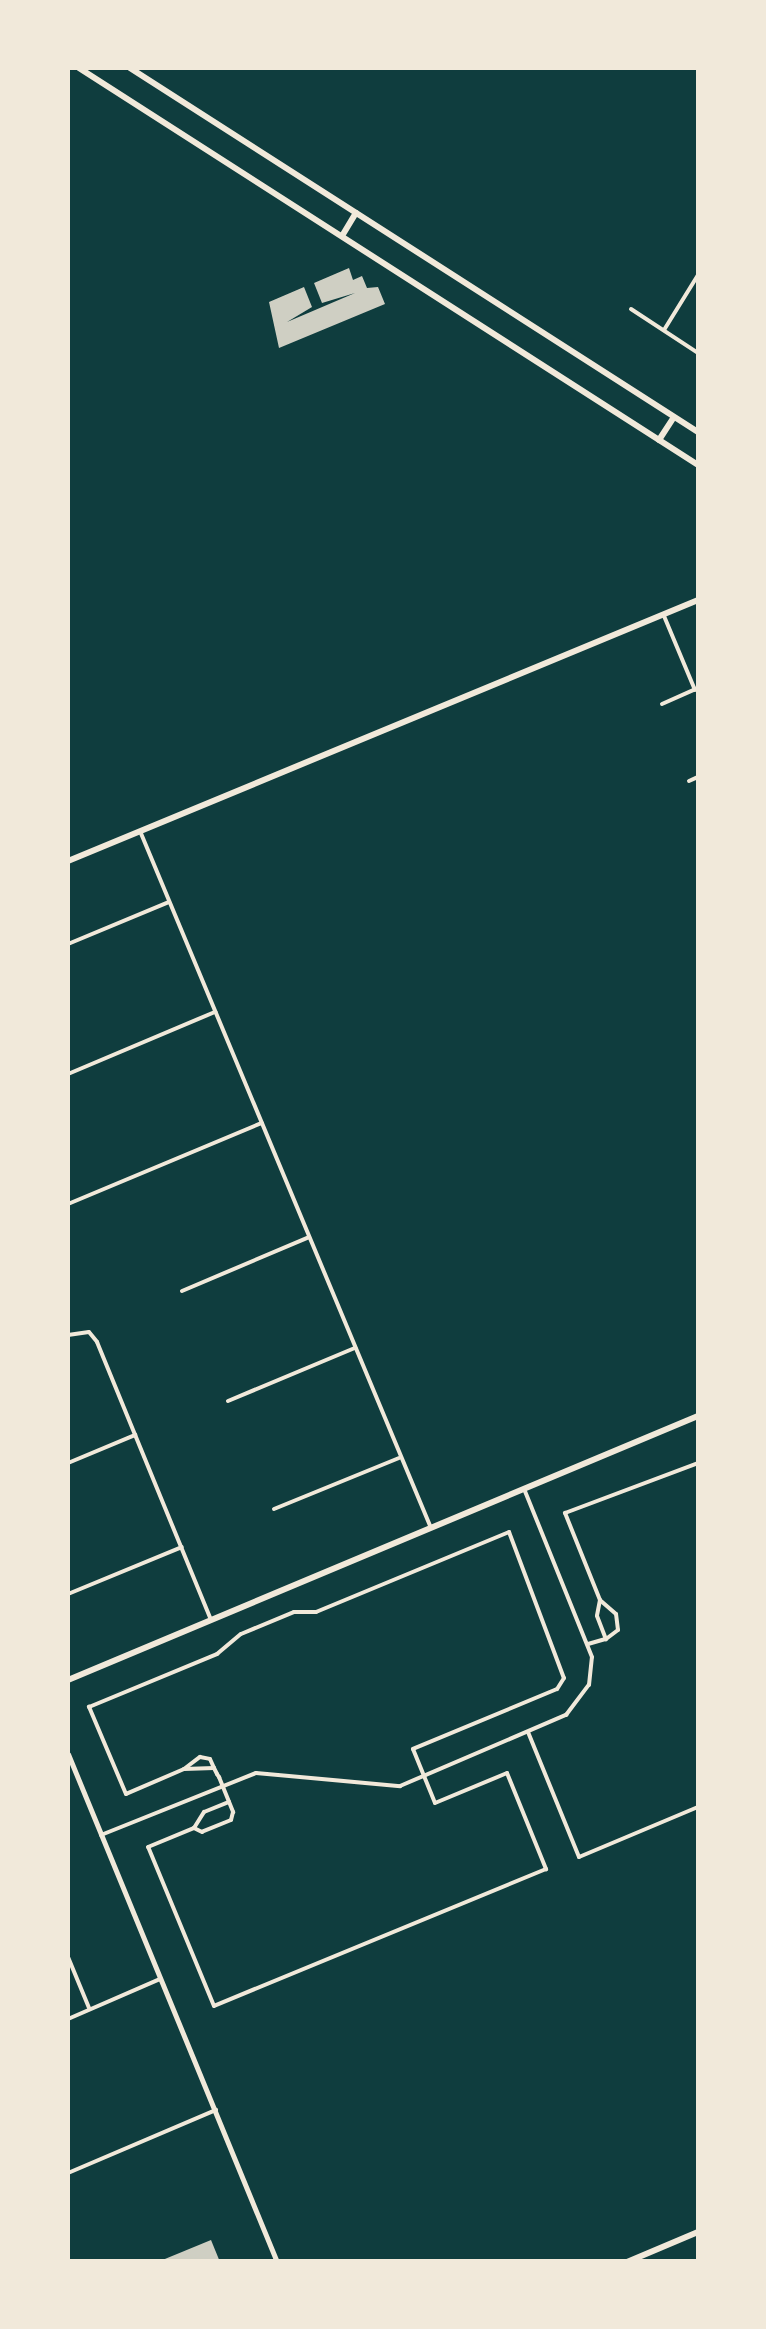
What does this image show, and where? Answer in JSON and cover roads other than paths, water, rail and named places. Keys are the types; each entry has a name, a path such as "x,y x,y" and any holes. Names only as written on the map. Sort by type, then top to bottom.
{"main road":[{"path":"78,68 698,466"},
{"path":"130,68 698,432"},
{"path":"342,236 356,213"},
{"path":"659,440 674,417"},
{"path":"68,861 698,600"},
{"path":"68,1680 698,1416"},
{"path":"627,2262 698,2232"}],"street":[{"path":"664,330 698,275"},
{"path":"630,309 698,353"},
{"path":"662,704 697,689 663,614"},
{"path":"689,782 698,778"},
{"path":"140,831 431,1528"},
{"path":"68,944 170,902"},
{"path":"68,1074 215,1012"},
{"path":"68,1204 262,1123"},
{"path":"182,1290 309,1238"},
{"path":"68,1334 90,1332 212,1621"},
{"path":"228,1401 355,1348"},
{"path":"68,1463 135,1435"},
{"path":"274,1509 400,1457"},
{"path":"588,1644 606,1639 618,1624 600,1600 565,1513 698,1462"},
{"path":"101,1835 256,1773 387,1788 556,1722 579,1702 591,1676 588,1644 524,1489"},
{"path":"194,1828 202,1832 231,1820 229,1802 214,1768 200,1757 184,1770 126,1794 89,1706 217,1654 241,1634 294,1612 316,1612 509,1532 562,1658 564,1678 557,1689 412,1749 434,1803 507,1773 546,1869 214,2006 148,1848 194,1828 204,1812 229,1802"},
{"path":"68,1594 182,1547"},
{"path":"600,1600 597,1616 606,1639"},
{"path":"528,1732 579,1857 698,1806"},
{"path":"68,1754 278,2262"},
{"path":"184,1770 214,1768"},
{"path":"68,1957 89,2010"},
{"path":"68,2019 160,1980"},
{"path":"68,2173 216,2110"}]}
